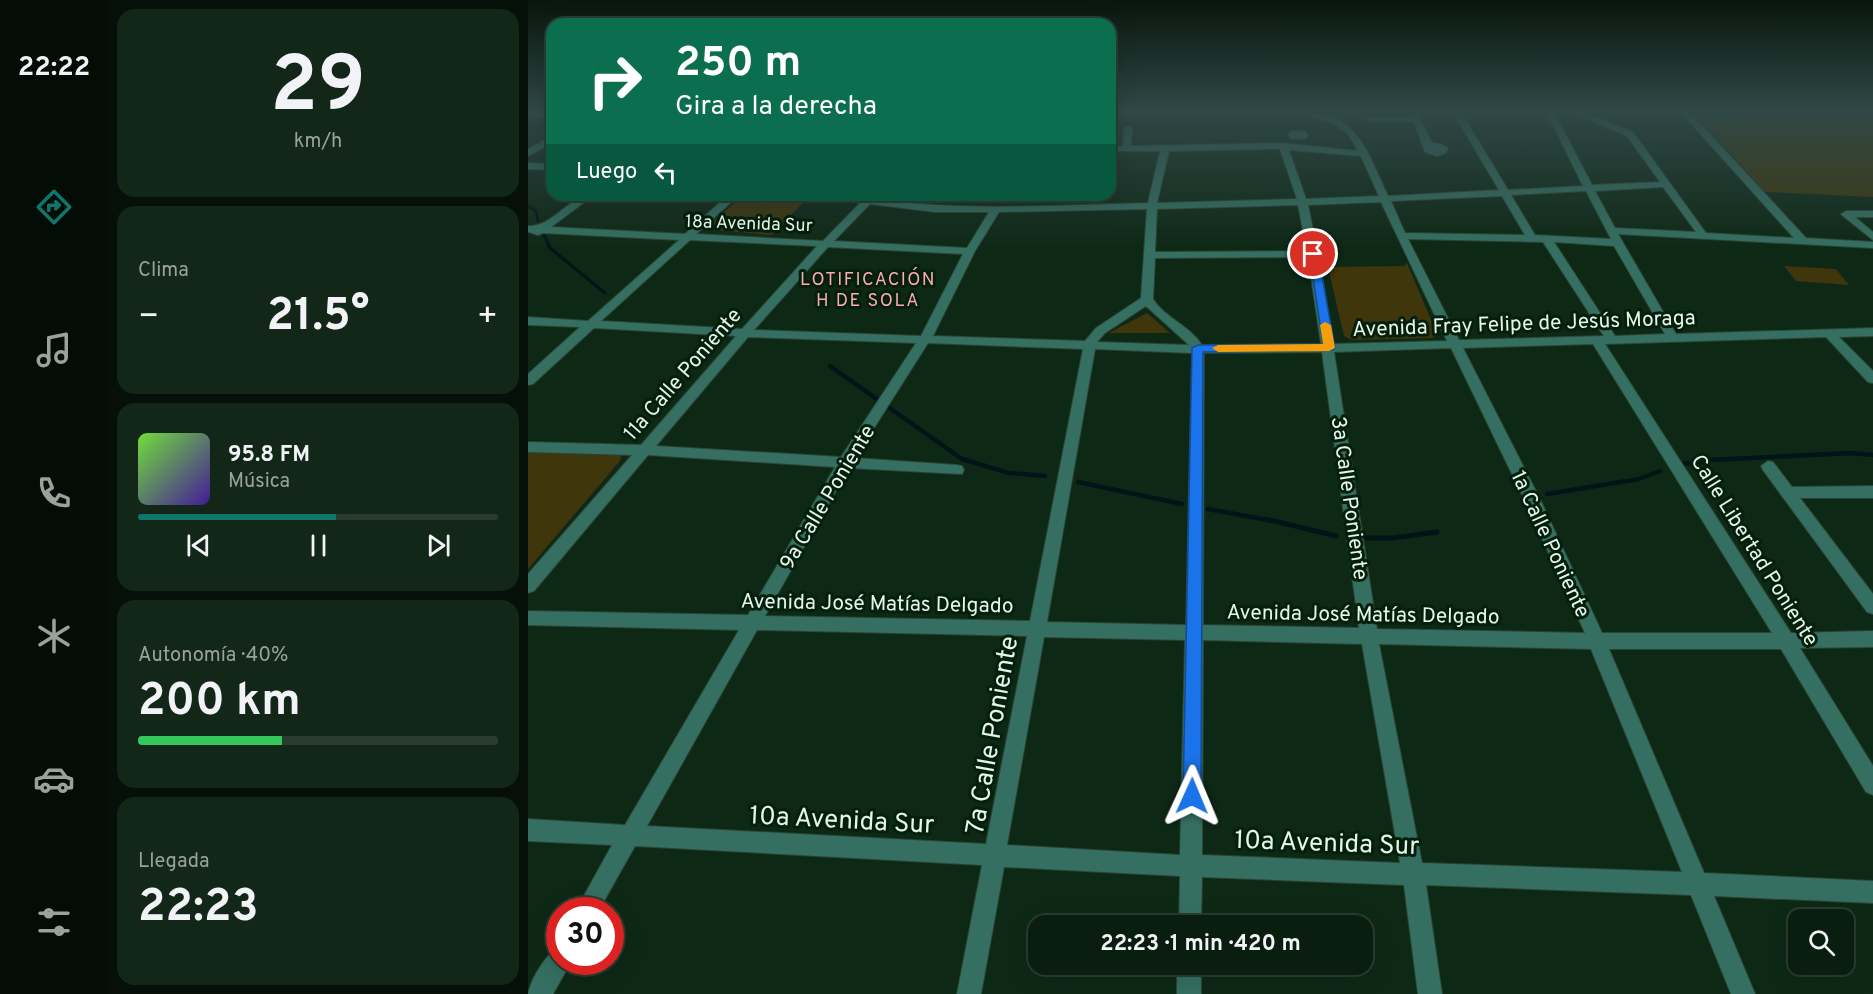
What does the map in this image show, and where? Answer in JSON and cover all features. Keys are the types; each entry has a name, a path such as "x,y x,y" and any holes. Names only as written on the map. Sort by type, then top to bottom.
{"street":[{"path":"1164,155 1152,206 1147,300 1156,312 1194,341 1198,348 1190,915"},
{"name":"3a Calle Poniente","path":"1286,155 1302,201 1313,254 1329,348 1368,636 1413,873 1430,994"},
{"name":"1a Calle Poniente","path":"1364,155 1454,344 1532,499 1597,641 1743,994"},
{"path":"1482,155 1532,238"},
{"path":"1573,155 1611,231 1672,337"},
{"path":"1645,155 1704,237"},
{"path":"1725,155 1804,242"},
{"path":"528,166 546,167"},
{"path":"883,201 929,209 1152,206 1504,193 1666,184"},
{"path":"528,239 581,201"},
{"path":"528,381 727,201"},
{"name":"11a Calle Poniente","path":"528,586 745,333 826,243 869,201"},
{"path":"929,209 935,201"},
{"name":"9a Calle Poniente","path":"594,897 845,462 925,339 993,201"},
{"path":"1040,207 1043,201"},
{"path":"1873,214 1846,214 1873,237"},
{"name":"18a Avenida Sur","path":"528,229 970,251"},
{"path":"1611,231 1873,245"},
{"path":"1402,236 1532,238 1619,243"},
{"name":"Calle Libertad Poniente","path":"1547,240 1604,340 1873,784"},
{"path":"1148,255 1313,254"},
{"path":"1090,344 1096,333 1134,312 1147,300"},
{"name":"Avenida Fray Felipe de Jesús Moraga","path":"528,321 745,333 1198,348 1329,348 1873,332"},
{"path":"1830,334 1873,379"},
{"name":"7a Calle Poniente","path":"969,994 1090,344"},
{"path":"528,447 645,450 957,470"},
{"path":"1768,466 1873,607"},
{"path":"1789,493 1873,492"},
{"name":"Avenida José Matías Delgado","path":"528,618 1597,641 1873,639"},
{"name":"10a Avenida Sur","path":"528,830 1191,866 1873,892"},
{"path":"539,994 550,975"},
{"path":"1189,975 1189,994"}],"shaded area":[{"path":"1732,155 1873,155 1873,197 1765,192"},
{"path":"737,201 805,201 771,235 705,229"},
{"path":"1407,263 1437,334 1432,338 1352,340 1344,336 1328,267 1404,266"},
{"path":"1784,266 1836,269 1849,285 1796,281"},
{"path":"1147,313 1170,333 1109,333"},
{"path":"528,448 622,453 620,461 528,569"}],"waterway":[{"path":"528,206 536,211 538,221"},
{"path":"544,235 550,248 605,293"},
{"path":"830,366 962,459 1009,473 1045,476"},
{"path":"1683,464 1711,460 1850,453 1873,455"},
{"path":"1547,494 1639,479 1660,471"},
{"path":"1078,482 1182,504"},
{"path":"1208,509 1273,521"},
{"path":"1266,519 1336,536"},
{"path":"1366,538 1393,538 1437,532"}],"slow traffic":[{"path":"1218,348 1329,348 1325,325"}],"district":[{"name":"LOTIFICACIÓN H DE SOLA","path":"868,289"}],"route":[{"path":"1192,796 1198,348 1329,348 1313,254"}]}
